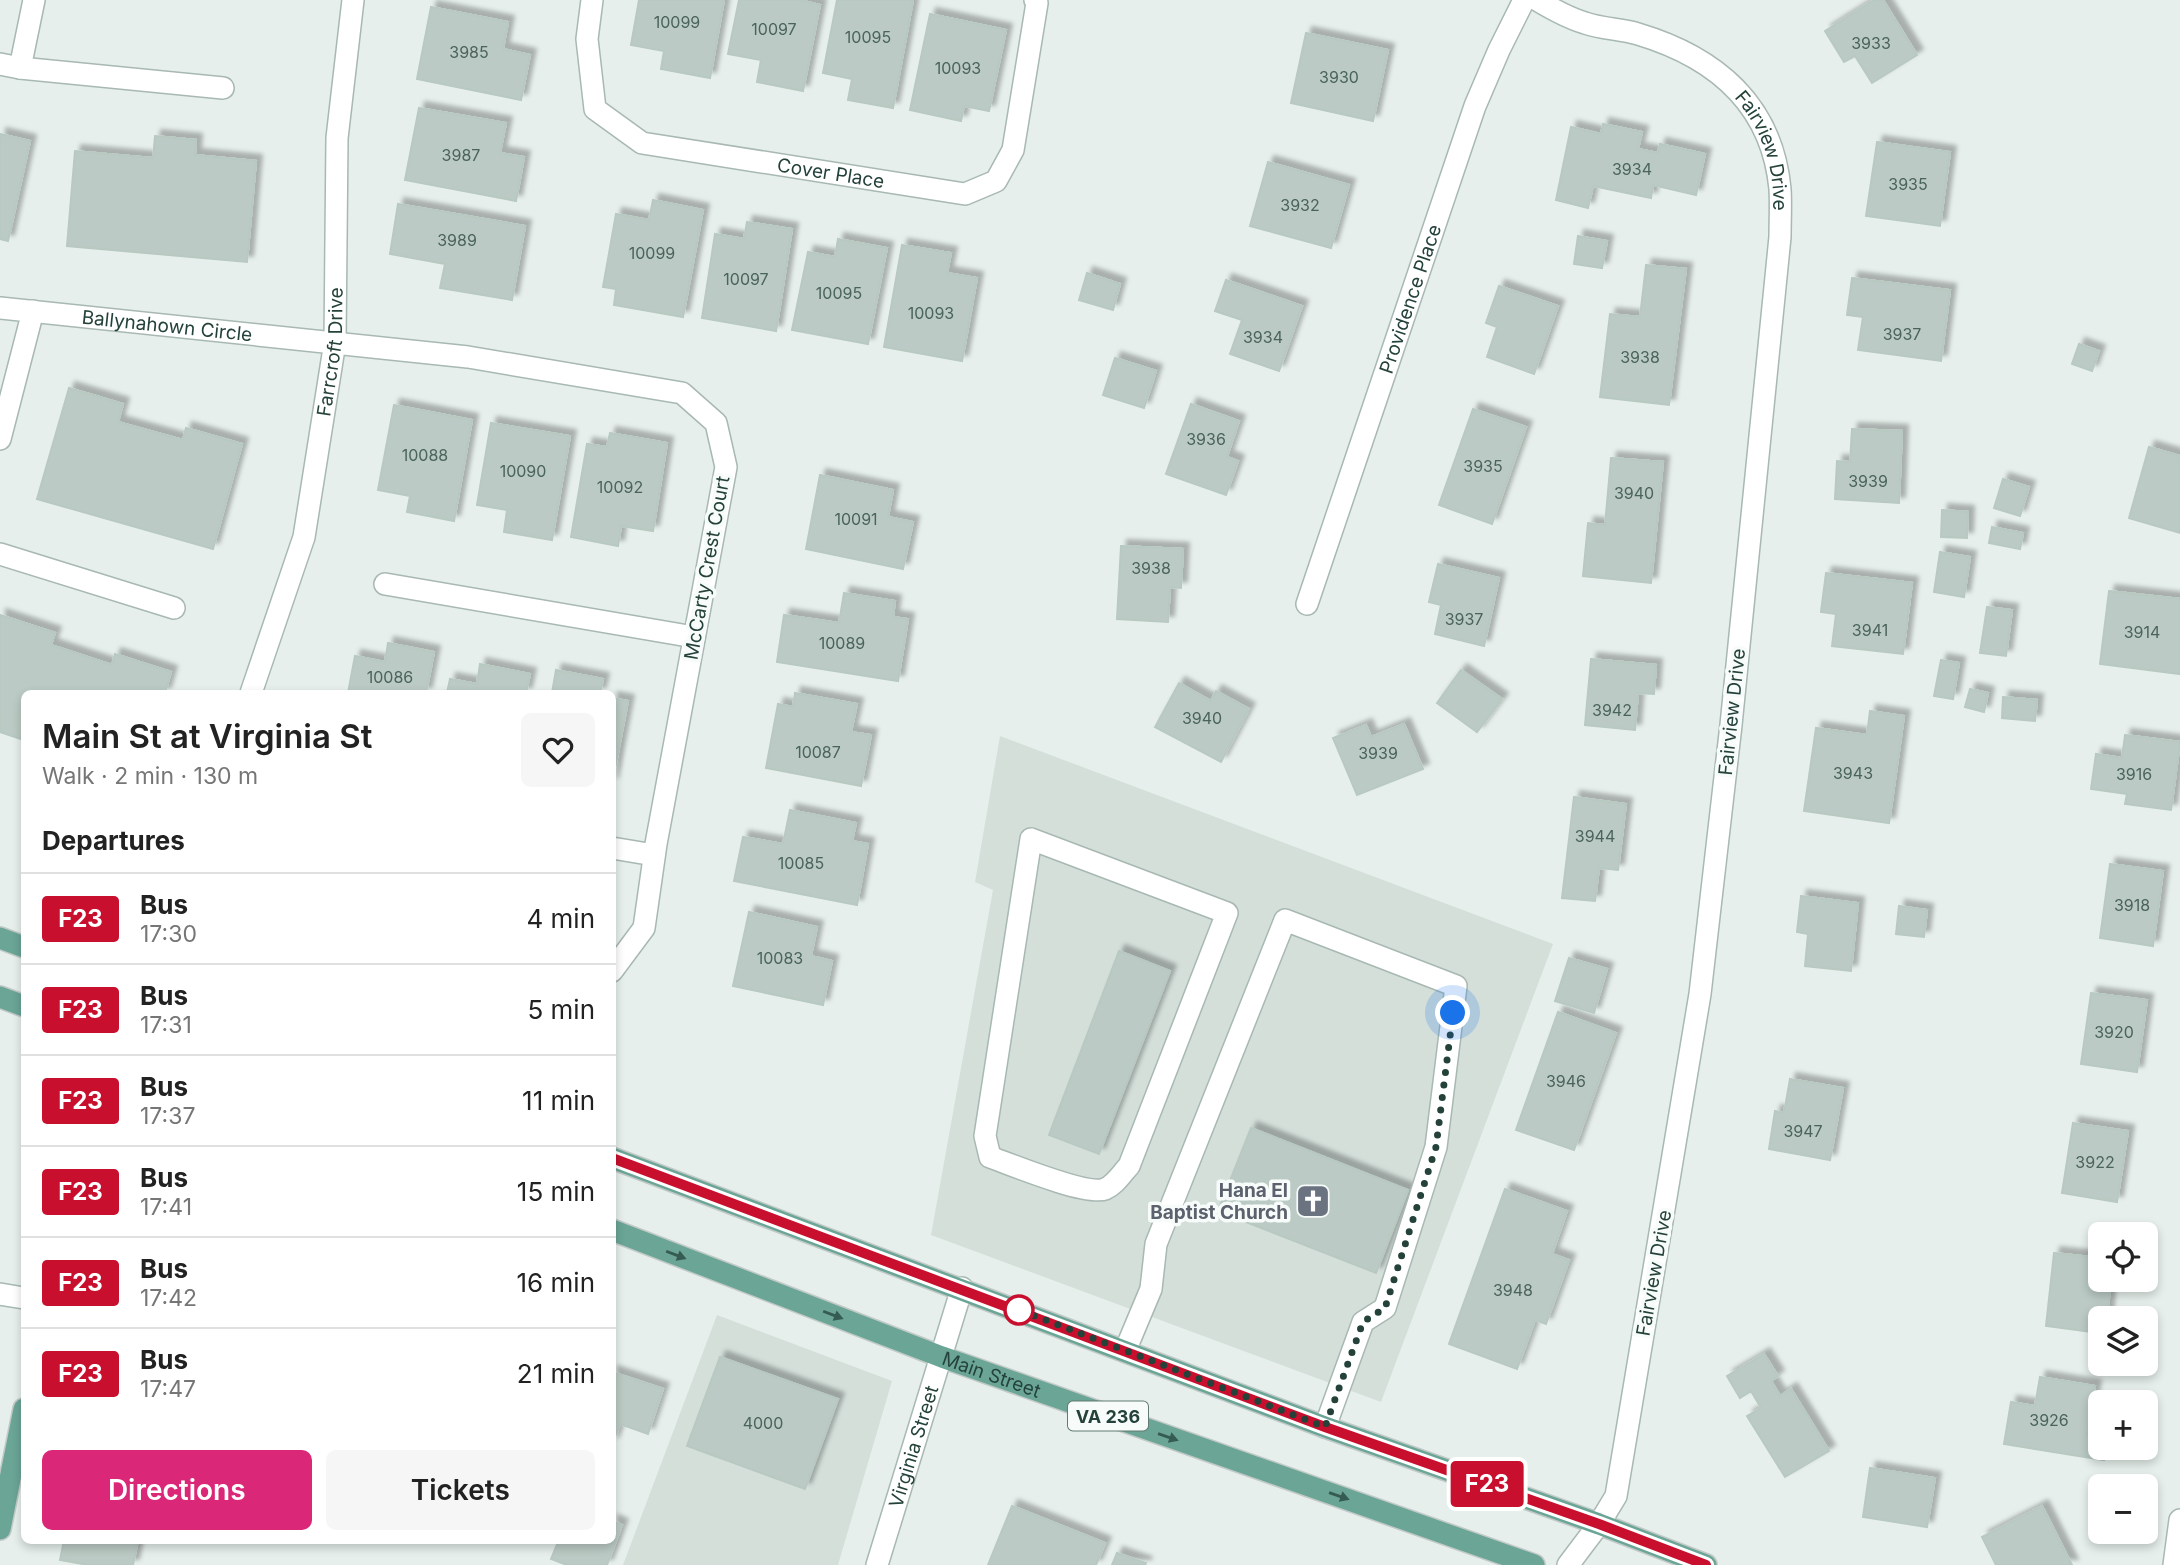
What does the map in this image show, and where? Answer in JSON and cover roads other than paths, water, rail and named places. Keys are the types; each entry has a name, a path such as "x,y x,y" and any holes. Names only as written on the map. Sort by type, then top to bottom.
{"main road":[{"path":"0,997 21,1005"},
{"path":"616,1159 1325,1427 1599,1524 1706,1565"},
{"name":"Main Street","path":"616,1232 942,1357 1534,1565"},
{"path":"0,1529 21,1424"}],"street":[{"path":"34,0 10,66 223,88"},
{"name":"Farrcroft Drive","path":"252,690 304,537 335,342 337,138 353,0"},
{"name":"Cover Place","path":"592,0 587,39 595,109 642,143 965,194 996,181 1013,150 1037,3 1035,0"},
{"name":"Providence Place","path":"1307,604 1475,106 1524,0"},
{"name":"Fairview Drive","path":"1537,0 1584,23 1635,33 1680,48 1717,71 1738,90 1755,113 1770,146 1780,188 1777,264 1700,994 1616,1496 1574,1558"},
{"name":"Ballynahown Circle","path":"0,308 335,342"},
{"path":"0,439 33,311"},
{"name":"McCarty Crest Court","path":"335,342 468,357 682,393 716,423 726,467 654,855 644,928 616,966"},
{"path":"0,554 174,608"},
{"path":"385,584 694,638"},
{"path":"1031,839 1227,913 1129,1166 1116,1181 1104,1189 1082,1189 990,1157 985,1136 1031,839"},
{"path":"616,849 654,855"},
{"path":"1125,1351 1151,1289 1156,1244 1285,920 1456,986 1436,1147 1385,1308 1363,1322 1325,1427"},
{"name":"Virginia Street","path":"877,1565 962,1289"},
{"path":"0,1294 21,1298"},
{"path":"2174,1565 2180,1520"}],"place":[{"name":"Hana El Baptist Church","path":"1313,1201"}]}
